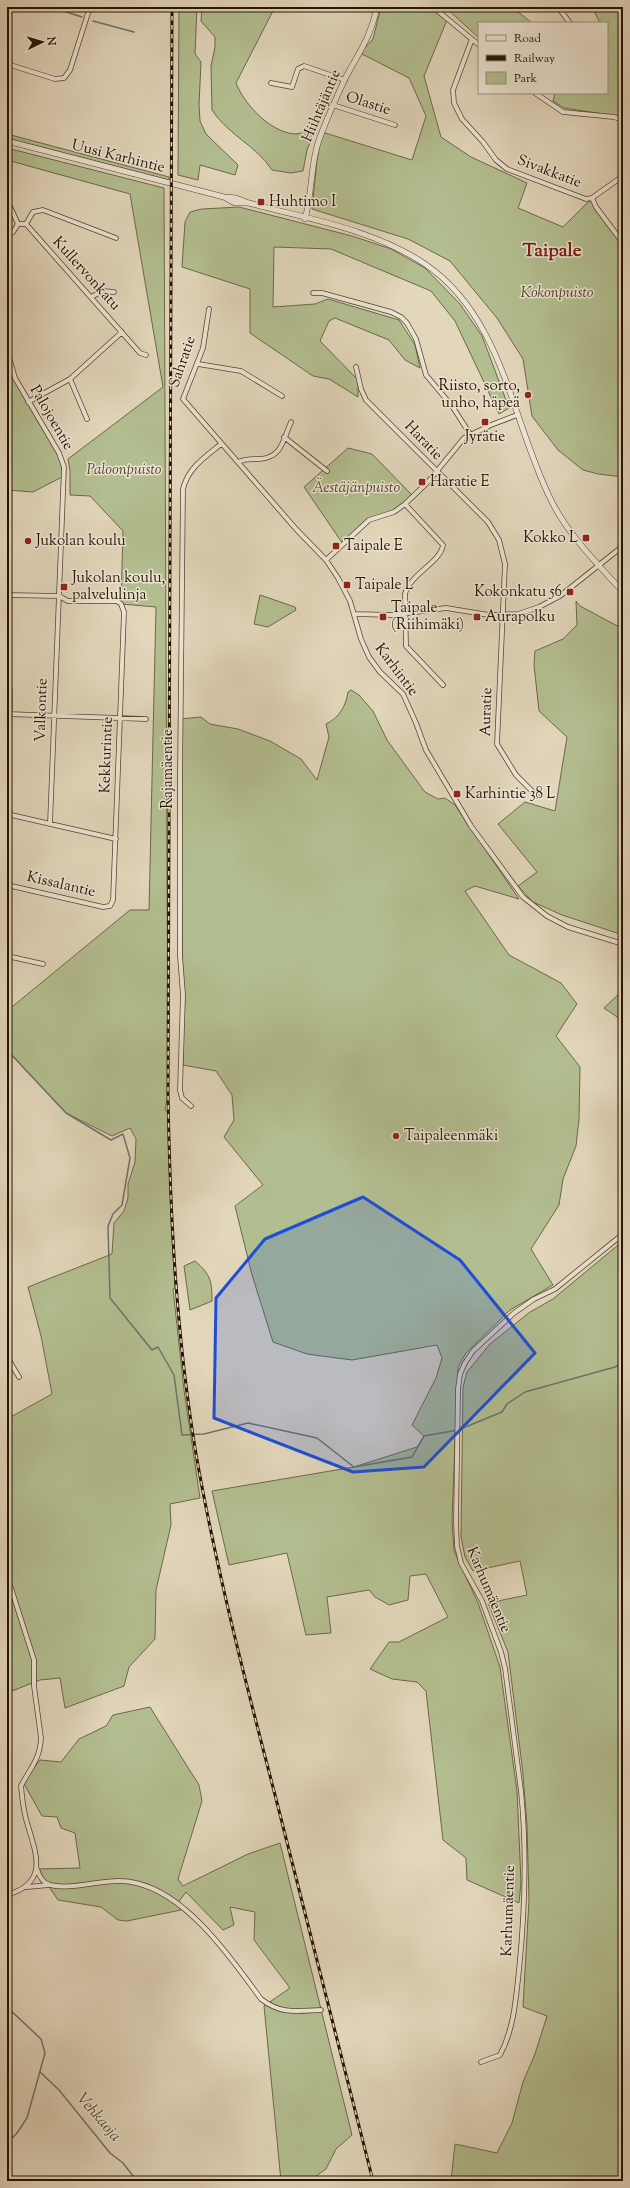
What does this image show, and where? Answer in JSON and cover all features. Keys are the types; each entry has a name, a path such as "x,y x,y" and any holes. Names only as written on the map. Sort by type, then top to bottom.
{"street":[{"path":"7,64 55,80 64,78 70,70 90,7"},
{"name":"Hiihtäjäntie","path":"305,218 309,204 314,156 333,105 345,80 369,38 377,7"},
{"path":"433,7 478,44"},
{"path":"558,7 569,22"},
{"name":"Sivakkatie","path":"472,39 453,90 454,103 462,119 483,142 496,160 507,169 582,198 592,198"},
{"path":"271,83 292,87 298,69 304,66 345,80"},
{"path":"536,94 563,112 614,117 623,120"},
{"name":"Olastie","path":"333,105 395,125"},
{"name":"Uusi Karhintie","path":"7,141 224,197 235,203 249,203 358,233 390,245 426,265 450,286 474,314 486,332 500,364 532,459 551,502 568,529 623,592"},
{"path":"623,176 592,198 596,207 623,243"},
{"path":"7,200 18,224"},
{"path":"18,224 26,224 33,212 44,210 116,238"},
{"path":"7,235 13,232 18,224"},
{"name":"Kullervonkatu","path":"26,224 140,353 146,355"},
{"path":"91,297 103,291 114,292"},
{"path":"313,293 329,295 391,312 401,317 416,339 426,375 452,406 470,434"},
{"name":"Sahratie","path":"183,399 203,348 209,309"},
{"path":"28,402 70,379 122,332"},
{"name":"Palojoentie","path":"7,350 14,378 59,453 64,466 59,596"},
{"path":"198,364 241,371 282,396"},
{"name":"Haratie","path":"356,368 361,389 366,400 436,472 488,522 499,540 504,555 502,615"},
{"path":"70,379 87,419"},
{"name":"Karhintie","path":"183,399 221,444 326,560 345,589 361,639 369,657 380,672 402,694 410,708 426,750 471,826 523,897 547,916 568,927 623,944"},
{"path":"326,560 369,520 394,512 405,504 436,472 456,446 470,434 517,415"},
{"path":"238,462 274,456 280,449 291,422"},
{"path":"284,438 327,471"},
{"name":"Rajamäentie","path":"191,1106 182,1098 180,1090 183,995 180,956 183,489 185,479 193,468 221,444"},
{"path":"405,504 443,545 440,553 407,586 405,614 406,646 442,685"},
{"path":"354,614 405,614 446,608 489,615 518,614 539,607 560,596 623,546"},
{"path":"7,595 59,596"},
{"name":"Kekkurintie","path":"59,596 68,601 117,601 122,604 124,612 114,896 110,906"},
{"name":"Valkontie","path":"50,824 59,596"},
{"name":"Auratie","path":"502,615 497,744 516,775 537,796"},
{"path":"7,714 146,719"},
{"path":"7,814 116,839"},
{"name":"Kissalantie","path":"7,885 103,907 110,906"},
{"path":"7,963 8,956 43,964"},
{"name":"Karhumäentie","path":"481,2062 500,2055 505,2046 516,1997 524,1901 523,1850 521,1793 505,1668 501,1652 482,1601 462,1563 457,1546 458,1389 460,1374 473,1351 514,1313 534,1299 555,1289 623,1234"},
{"path":"7,1357 19,1377"},
{"path":"7,1583 17,1604 34,1660 40,1748 36,1764 21,1786 26,1819 36,1851 36,1869 28,1886 7,1895"},
{"path":"36,1869 40,1877 50,1885"},
{"path":"24,1888 122,1881 136,1883 154,1890 192,1915 212,1935 261,1999 272,2007 281,2011 295,2012 321,2010"}],"highlighted area":[{"path":"363,1197 460,1260 535,1353 424,1467 353,1472 214,1418 216,1298 265,1239"}],"green space":[{"path":"179,7 197,7 195,54 201,62 199,105 200,121 206,134 238,165 235,175 200,165 198,180 178,175"},
{"path":"202,7 275,7 236,83 245,100 259,116 276,128 294,134 315,130 307,150 303,171 291,173 272,170 259,154 226,127 212,110 211,66 215,47 215,37 201,21"},
{"name":"Kokonpuisto","path":"381,7 428,7 447,20 424,76 441,137 471,157 527,183 518,208 563,227 592,198 623,243 623,477 598,474 583,470 558,450 532,416 523,359 497,318 450,261 408,239 312,209 317,160 322,132 412,160 426,116 409,78 360,53 373,39"},
{"path":"445,7 512,7 531,22 478,22 478,37"},
{"path":"592,7 623,7 623,117 564,108 553,101 555,94 608,94 608,22 600,22"},
{"path":"7,134 169,177 169,180 7,138"},
{"name":"Paloonpuisto","path":"7,148 164,188 168,1093 165,1110 169,1114 171,1221 175,1288 173,1289 184,1390 200,1498 170,1504 171,1525 156,1590 155,1639 129,1667 124,1686 65,1708 60,1678 40,1680 7,1693 7,1419 52,1394 41,1336 28,1287 112,1254 114,1223 124,1211 128,1198 128,1184 135,1162 136,1139 130,1128 112,1136 66,1113 7,1050 7,1011 130,910 149,910 156,607 121,604 123,531 90,496 70,495 70,471 68,459 163,387 130,194 7,160"},
{"path":"239,207 352,236 391,249 425,268 460,304 482,336 509,408 499,414 455,321 431,291 331,249 274,247 273,307 315,304 328,299 399,320 415,345 420,368 405,360 389,340 335,318 329,321 320,341 358,380 358,397 329,379 313,376 250,333 250,289 182,267 185,222 190,212 202,209"},
{"path":"7,353 12,372 59,453 64,476 33,492 7,490"},
{"name":"Äestäjänpuisto","path":"348,448 372,454 413,496 394,512 369,520 343,544 304,487"},
{"path":"260,595 295,607 296,610 268,627 254,624"},
{"path":"576,601 580,606 623,629 623,935 562,915 533,902 518,886 537,872 498,824 525,802 555,811 567,737 539,711 534,665 535,651 563,639 577,625"},
{"path":"7,689 12,689 12,710 7,710"},
{"path":"351,690 359,695 373,711 387,740 425,792 438,799 445,798 455,805 519,899 475,886 465,891 509,955 561,983 577,1004 556,1036 580,1067 579,1119 576,1146 563,1179 559,1205 531,1249 553,1285 510,1310 466,1353 458,1367 452,1520 454,1551 478,1603 500,1667 517,1791 521,1882 519,1903 467,1880 466,1858 443,1840 426,1691 417,1682 392,1679 370,1669 389,1642 399,1642 448,1617 426,1574 410,1576 408,1600 389,1605 375,1597 369,1590 327,1597 331,1633 306,1635 287,1553 229,1565 212,1491 354,1467 417,1447 424,1436 412,1425 436,1378 442,1358 437,1345 352,1360 307,1354 273,1342 252,1275 235,1206 263,1185 224,1137 234,1120 232,1095 216,1071 183,1065 180,719 201,717 210,724 238,729 270,741 301,759 317,780 329,737 326,724 335,718 341,711 346,702 348,692"},
{"path":"623,990 623,1021 604,1008"},
{"path":"623,1241 623,2181 451,2181 455,2144 497,2153 512,2123 523,2082 535,2054 547,2016 523,2007 529,1900 527,1825 523,1774 508,1652 488,1603 527,1595 520,1561 473,1571 465,1557 461,1537 463,1387 467,1372 490,1344 530,1312 553,1299"},
{"path":"195,1261 204,1270 209,1278 211,1283 212,1301 190,1310 184,1266"},
{"path":"150,1707 199,1785 202,1801 178,1879 183,1886 248,1854 280,1843 352,2135 336,2149 326,2169 309,2181 281,2181 264,2006 290,1988 254,1940 255,1912 230,1907 234,1925 223,1930 186,1892 177,1904 181,1910 127,1921 118,1920 101,1907 58,1900 37,1869 80,1868 75,1833 61,1828 57,1817 42,1816 24,1784 26,1778 40,1760 61,1762 79,1739 106,1726 113,1715"}],"waterway":[{"path":"51,7 82,17"},
{"path":"93,21 134,32"},
{"path":"7,1050 66,1113 111,1140 123,1134 130,1158 122,1205 113,1214 108,1226 110,1298 152,1350 158,1347 174,1375 182,1435 204,1434 248,1423 317,1438 354,1467 412,1457 424,1436 458,1430 502,1412 507,1404 525,1392 615,1367 623,1363"},
{"name":"Vehkaoja","path":"7,2007 41,2039 45,2053 27,2118 17,2133 7,2143"},
{"name":"Vehkaoja","path":"40,2072 59,2090 110,2153 123,2163 137,2181"}],"railway":[{"path":"172,7 168,1093 172,1229 183,1364 196,1454 222,1581 252,1708 373,2181"}],"place":[{"name":"Huhtimo I","path":"261,202"},
{"name":"Riisto, sorto, unho, häpeä","path":"528,395"},
{"name":"Jyrätie","path":"485,422"},
{"name":"Haratie E","path":"422,482"},
{"name":"Kokko L","path":"586,538"},
{"name":"Jukolan koulu","path":"28,541"},
{"name":"Taipale E","path":"336,546"},
{"name":"Taipale L","path":"347,585"},
{"name":"Jukolan koulu, palvelulinja","path":"64,587"},
{"name":"Kokonkatu 56","path":"570,592"},
{"name":"Taipale (Riihimäki)","path":"383,617"},
{"name":"Aurapolku","path":"477,617"},
{"name":"Karhintie 38 L","path":"457,794"},
{"name":"Taipaleenmäki","path":"396,1136"}],"district":[{"name":"Taipale","path":"552,251"}]}
